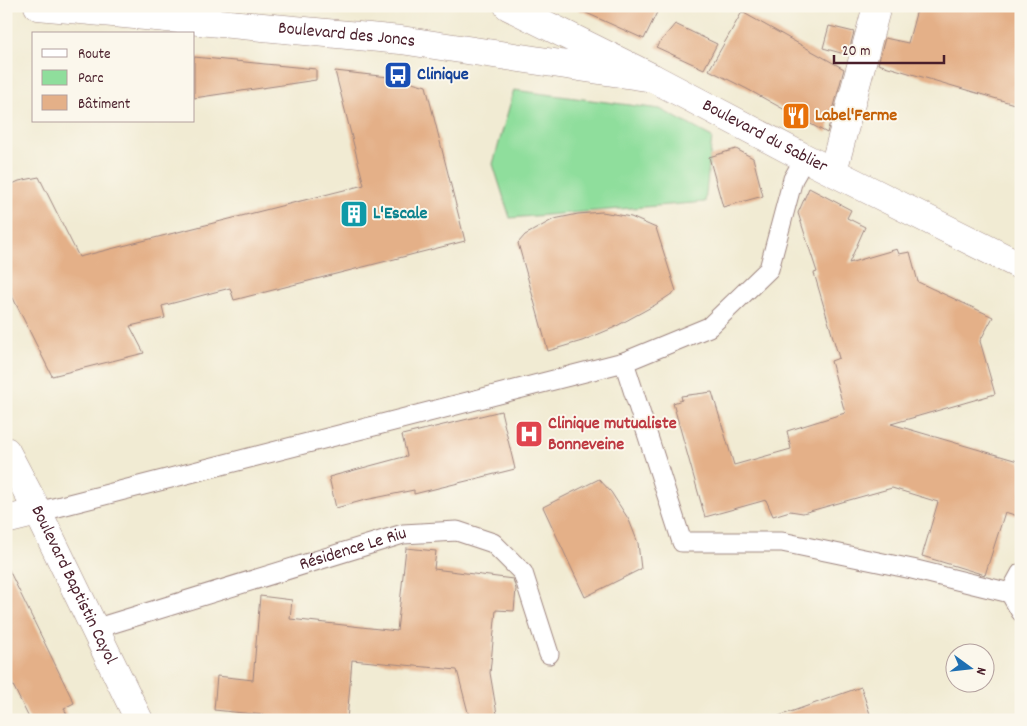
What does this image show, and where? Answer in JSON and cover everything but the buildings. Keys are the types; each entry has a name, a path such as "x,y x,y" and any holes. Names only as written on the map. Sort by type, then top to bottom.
{"street":[{"name":"Boulevard des Joncs","path":"38,6 401,40 653,78"},
{"name":"Boulevard du Sablier","path":"508,6 1021,266"},
{"path":"833,171 877,6"},
{"name":"Boulevard Baptistin Cayol","path":"6,451 38,512 139,720"},
{"path":"6,520 38,512"}],"lane":[{"path":"38,512 624,362 709,327 769,269 793,180 805,158"},
{"path":"624,362 682,542 782,542 912,569 1010,593 1021,612"},
{"name":"Résidence Le Riu","path":"94,629 403,534 457,531 493,544 523,573 549,654"},
{"path":"1010,593 1021,574"}],"green space":[{"path":"514,90 660,109 712,137 705,202 510,218 493,164"}],"place":[{"name":"Clinique","path":"398,75"},
{"name":"Label'Ferme","path":"796,116"},
{"name":"L'Escale","path":"354,214"},
{"name":"Clinique mutualiste Bonneveine","path":"529,434"}]}
